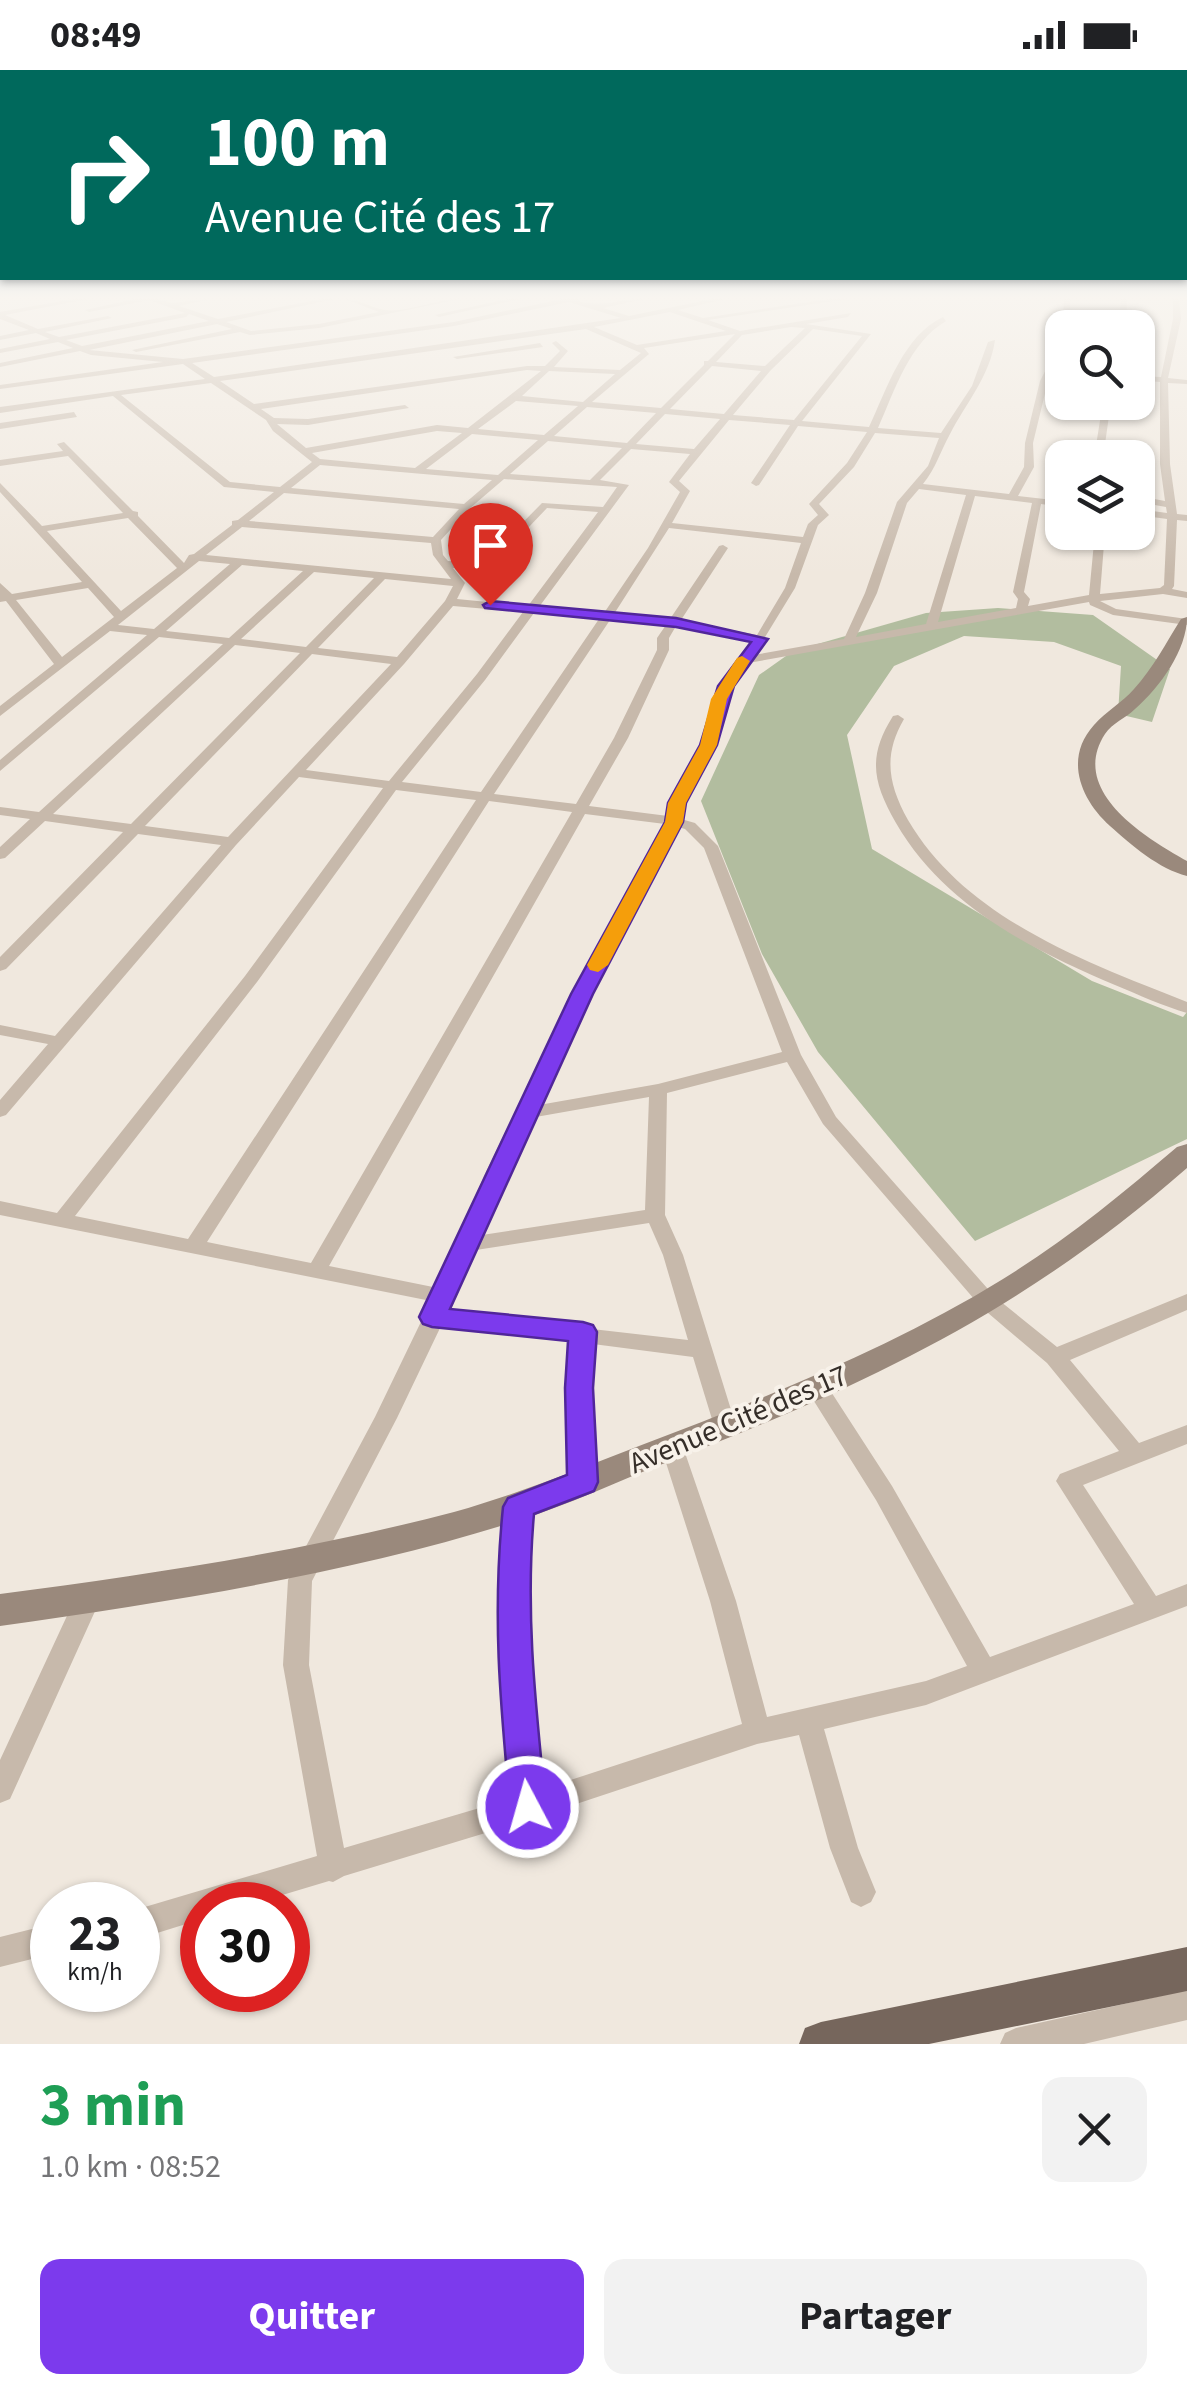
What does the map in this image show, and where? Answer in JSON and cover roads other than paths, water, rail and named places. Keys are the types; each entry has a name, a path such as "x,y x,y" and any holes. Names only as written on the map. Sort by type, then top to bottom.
{"main road":[{"path":"821,2044 1028,2033 1187,1969"}],"street":[{"path":"0,410 141,391"},
{"path":"60,1222 251,979 624,484 318,462 254,407 226,391"},
{"path":"254,407 367,391"},
{"path":"377,391 436,428"},
{"path":"418,470 521,391"},
{"path":"460,583 436,551 436,540 466,507 597,391"},
{"path":"594,481 679,391"},
{"path":"194,1246 666,525 685,491 674,482 749,391"},
{"path":"756,483 794,422 822,391"},
{"path":"333,1868 296,1665 300,1580 386,1418 469,1244 523,1114 538,1094 582,994 674,822 677,803 708,745 719,699 757,650 790,588 805,540 813,524 824,515 814,504 852,463 891,391"},
{"path":"849,640 872,593 902,502 932,467 944,436 973,391"},
{"path":"1012,498 1028,467 1029,443 1043,391"},
{"path":"1164,591 1169,586 1170,510 1165,391"},
{"path":"116,395 221,483 466,507"},
{"path":"513,398 944,436"},
{"path":"271,421 308,422 405,408"},
{"path":"0,426 74,415"},
{"path":"305,451 436,428 698,452"},
{"path":"61,444 181,566"},
{"path":"0,463 70,453"},
{"path":"0,692 5,707 318,462"},
{"path":"0,486 119,616"},
{"path":"919,486 1045,502"},
{"path":"931,628 971,493"},
{"path":"1020,613 1024,600 1018,592 1036,501"},
{"path":"444,564 486,566 545,505 604,510"},
{"path":"1155,505 1187,518"},
{"path":"1155,511 1170,510"},
{"path":"39,528 134,514"},
{"path":"236,524 436,540"},
{"path":"666,525 805,540"},
{"path":"317,1270 622,738 663,650 663,638 723,548"},
{"path":"1098,550 1092,598 1097,606 1113,612 1187,622 1162,669 1096,734 1086,760 1090,782 1112,818 1138,841 1187,870"},
{"path":"193,557 460,583"},
{"path":"0,768 239,562"},
{"path":"0,855 312,569"},
{"path":"0,966 382,576"},
{"path":"0,1111 231,842 400,661 450,602 460,583"},
{"path":"5,599 87,584"},
{"path":"0,586 5,599 60,663"},
{"path":"450,602 676,622 757,650 931,628 1092,598 1164,591 1187,595"},
{"path":"105,627 400,661"},
{"path":"898,719 883,742 879,763 887,793 900,821 928,860 956,889 1094,970 1187,1008"},
{"path":"298,773 674,822 695,830 711,846 792,1055 829,1120 988,1302 1055,1357 1135,1454"},
{"path":"0,812 231,842"},
{"path":"0,1030 58,1041"},
{"path":"523,1114 658,1090 792,1055"},
{"path":"658,1090 655,1215 672,1255 726,1429"},
{"name":"Avenue Cité des 17","path":"0,1610 315,1557 519,1507 726,1429 818,1390 988,1302 1114,1214 1187,1153"},
{"path":"0,1208 317,1270 437,1306 703,1350"},
{"path":"469,1244 655,1215"},
{"path":"1055,1357 1187,1302"},
{"path":"583,1332 579,1388 583,1482"},
{"path":"818,1390 884,1494 985,1673"},
{"path":"1151,1609 1068,1481 1187,1434"},
{"path":"672,1447 724,1602 757,1732"},
{"path":"519,1507 512,1584 513,1656 528,1807"},
{"path":"160,1918 333,1868 757,1732 926,1693 1187,1595"},
{"path":"0,1790 88,1598"},
{"path":"809,1722 844,1848 862,1892"},
{"path":"0,1952 30,1945"},
{"path":"1028,2033 1187,2005"}]}
